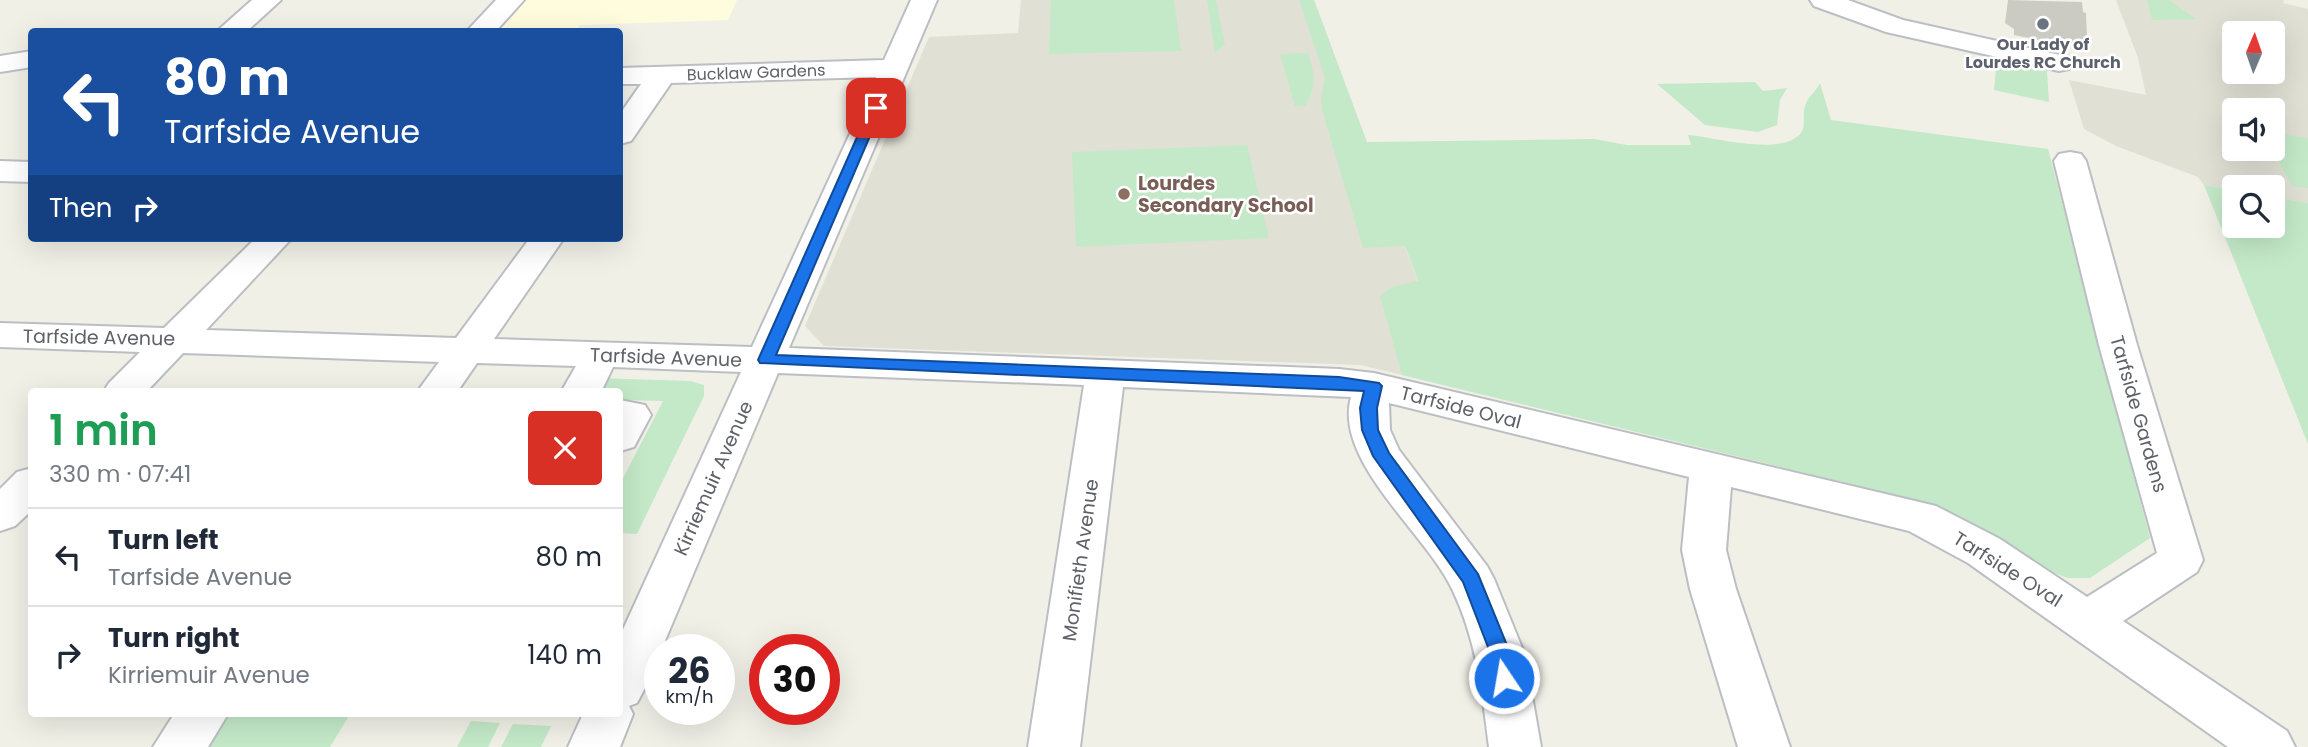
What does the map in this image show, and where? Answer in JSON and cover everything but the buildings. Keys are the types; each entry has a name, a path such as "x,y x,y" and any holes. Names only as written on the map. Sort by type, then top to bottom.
{"street":[{"path":"234,28 268,0"},
{"path":"482,28 511,0"},
{"name":"Kirriemuir Avenue","path":"623,676 766,360 924,0"},
{"path":"1823,0 1895,26 2059,63"},
{"path":"0,64 28,60"},
{"name":"Bucklaw Gardens","path":"623,76 893,68"},
{"path":"623,131 663,74"},
{"name":"Tarfside Gardens","path":"2070,161 2118,345 2180,560 2088,620"},
{"path":"0,171 28,172"},
{"path":"127,388 271,242"},
{"path":"440,388 544,242"},
{"name":"Tarfside Avenue","path":"0,335 766,360 1339,382 1374,386"},
{"path":"583,388 601,355"},
{"name":"Monifieth Avenue","path":"1054,747 1105,373"},
{"path":"1374,386 1368,408 1370,430 1381,456 1471,579 1486,613 1501,655 1515,747"},
{"name":"Tarfside Oval","path":"1374,386 1921,519 1984,551 2088,620 2219,732 2269,747"},
{"path":"623,414 631,415 623,431"},
{"path":"1710,469 1704,550 1713,589 1764,747"},
{"path":"0,515 28,487"},
{"path":"179,747 201,717"},
{"name":"Kirriemuir Avenue","path":"594,747 606,717"}],"shaded area":[{"path":"526,0 737,0 728,20 580,25 578,28 495,28"},
{"name":"Lourdes Secondary School","path":"1021,0 1314,0 1457,388 1360,365 824,346 805,326 929,37 1018,33"},
{"path":"2116,0 2284,0 2283,3 2308,9 2308,203 2285,199 2285,175 2222,175 2222,188 2204,185 2198,177 2116,146 2084,129 2069,80 2146,95 2138,58"}],"green space":[{"path":"1051,0 1174,0 1181,51 1049,54"},
{"path":"1207,0 1216,0 1225,45 1215,53"},
{"path":"1299,0 1314,0 1367,142 1594,139 1627,145 1691,145 1688,135 1747,144 1779,144 1792,140 1801,133 1806,103 1820,83 1831,120 2048,149 2150,538 2090,578 2068,578 2040,568 1941,506 1402,375 1380,296 1392,287 1418,281 1405,246 1363,248 1322,110 1321,98 1325,78"},
{"path":"2147,0 2169,0 2196,19 2152,20"},
{"path":"1308,53 1313,86 1305,106 1295,106 1280,54"},
{"path":"1997,60 2047,71 2049,102 1994,90"},
{"path":"1755,82 1763,91 1787,88 1780,100 1777,125 1758,132 1705,125 1657,84"},
{"path":"2285,135 2308,138 2308,188 2292,186 2278,161 2285,161"},
{"path":"1247,145 1269,238 1076,247 1072,152"},
{"path":"2204,185 2222,188 2222,230"},
{"path":"2285,199 2308,203 2308,444 2225,238 2285,238"},
{"path":"595,378 690,381 704,385 704,396 637,534 623,533 623,478 663,401 623,400 623,388 589,388"},
{"path":"218,717 348,717 330,747 197,747"},
{"path":"471,721 500,723 488,747 457,747"},
{"path":"513,724 551,726 541,747 501,747"}],"place":[{"name":"Our Lady of Lourdes RC Church","path":"2043,24"},
{"name":"Lourdes Secondary School","path":"1124,194"}],"route":[{"path":"876,108 766,360 1339,382 1374,386 1368,408 1370,430 1381,456 1471,579 1501,655 1504,678"}]}
